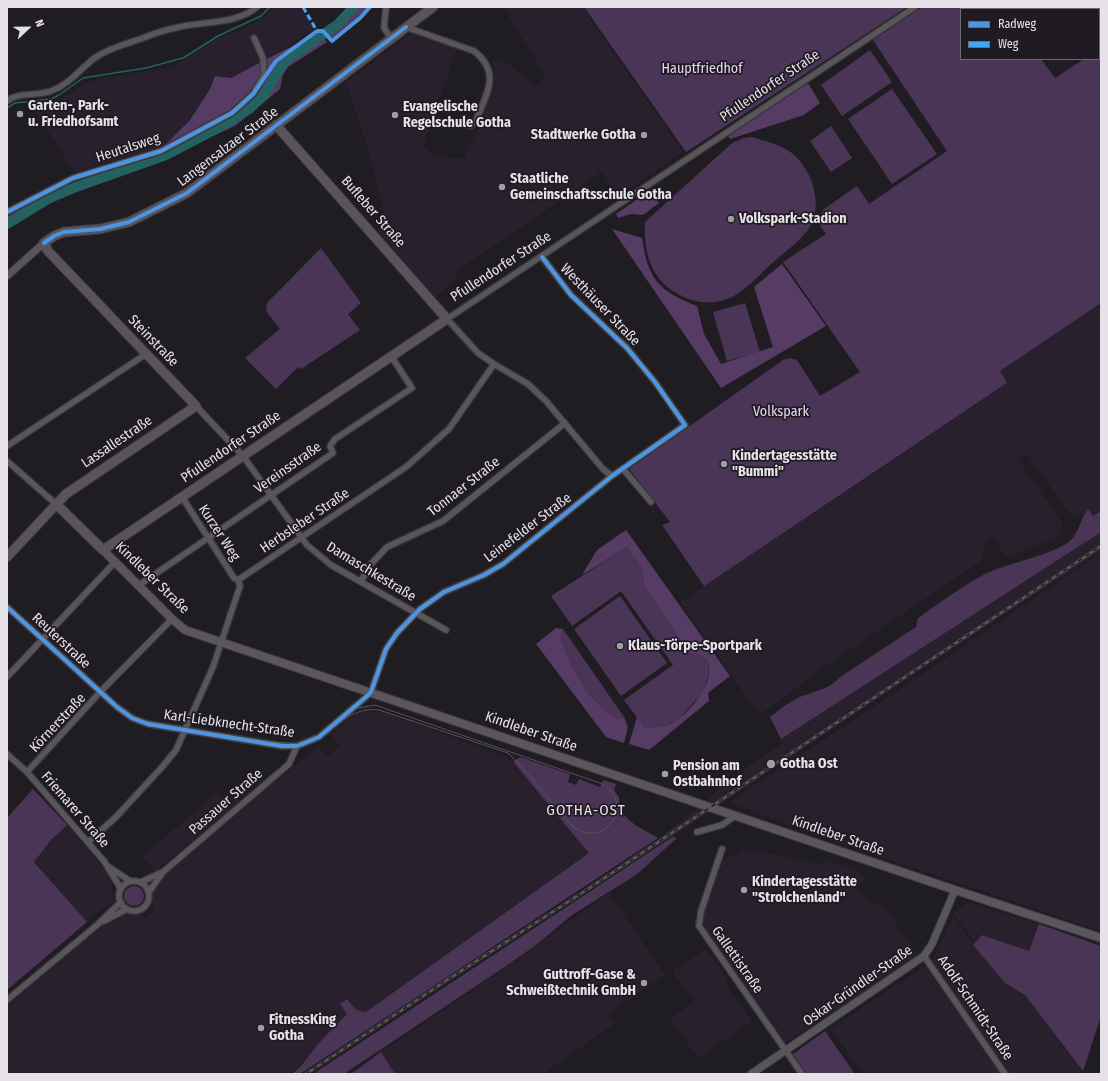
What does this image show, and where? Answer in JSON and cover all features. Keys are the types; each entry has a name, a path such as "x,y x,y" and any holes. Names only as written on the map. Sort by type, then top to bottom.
{"main road":[{"name":"Langensalzaer Straße","path":"44,244 54,236 64,232 116,226 144,216 187,193 433,7"},
{"name":"Bufleber Straße","path":"276,125 448,319"},
{"name":"Steinstraße","path":"44,244 48,251 196,406"},
{"name":"Pfullendorfer Straße","path":"103,550 448,319"},
{"name":"Lassallestraße","path":"7,557 66,494 196,406"},
{"name":"Kindleber Straße","path":"56,504 139,585 172,620 185,630 1101,938"}],"street":[{"path":"9,100 51,91 62,86 93,59 105,52 141,38 175,27 241,16 257,7"},
{"path":"386,7 384,28 391,38"},
{"name":"Pfullendorfer Straße","path":"448,319 915,7"},
{"path":"406,27 474,51 483,58 487,64 491,80 476,121 471,126 455,122"},
{"name":"Heutalsweg","path":"7,212 73,178 161,151 232,113 253,94 264,76 263,58 254,38"},
{"name":"Langensalzaer Straße","path":"7,276 44,244"},
{"name":"Westhäuser Straße","path":"542,257 571,295 627,348 655,382 685,425"},
{"path":"448,319 478,353 528,384 546,401 603,469 612,476"},
{"path":"7,446 146,354"},
{"name":"Vereinsstraße","path":"139,585 333,453 330,446 335,439 412,388 391,356"},
{"name":"Herbsleber Straße","path":"238,580 406,467 444,434 494,364"},
{"name":"Steinstraße","path":"196,406 243,456"},
{"name":"Tonnaer Straße","path":"361,581 371,564 387,548 443,521 565,423"},
{"name":"Leinefelder Straße","path":"371,692 386,649 397,633 416,613 444,592 503,564 612,476 685,425"},
{"name":"Damaschkestraße","path":"243,456 301,538 314,552 331,565 446,630"},
{"name":"Kindleber Straße","path":"7,461 56,504"},
{"path":"623,469 651,502"},
{"name":"Kurzer Weg","path":"182,497 234,578 238,580"},
{"path":"7,677 115,562"},
{"path":"88,842 116,817 164,766 176,750 184,730 202,695 240,586 238,580"},
{"name":"Reuterstraße","path":"7,606 100,692"},
{"name":"Körnerstraße","path":"27,772 100,692 172,620"},
{"name":"Karl-Liebknecht-Straße","path":"100,692 132,718 148,724 282,746 297,746 319,737 371,692"},
{"name":"Passauer Straße","path":"149,892 163,872 289,764 297,746"},
{"name":"Friemarer Straße","path":"7,754 27,772 88,842 107,866 121,888"},
{"path":"698,832 722,825 732,818"},
{"name":"Gallettistraße","path":"722,849 701,911 699,926 802,1074"},
{"name":"Friemarer Straße","path":"107,866 130,882"},
{"name":"Passauer Straße","path":"141,882 163,872"},
{"path":"130,882 141,882 146,886 149,892 149,899 144,907 136,911 127,909 119,898 121,888 130,882"},
{"name":"Oskar-Gründler-Straße","path":"751,1074 924,956 932,944 955,890"},
{"path":"7,1000 97,925 121,902"},
{"path":"97,925 127,909"},
{"name":"Adolf-Schmidt-Straße","path":"924,956 1005,1074"}],"shaded area":[{"path":"276,7 302,7 315,30 232,78 215,75 210,88 190,119 163,147 87,168 75,173 30,103 51,102 66,96 84,84 107,77 172,67 215,39 236,32 262,19"},
{"path":"351,7 368,7 332,39 326,30"},
{"path":"503,7 582,7 683,152 619,197 581,142 601,173 456,271 458,276 436,298 377,230 386,222 366,142 348,88 343,85 412,33 457,48 423,147 433,155 464,159 478,129 493,87 493,61 502,59 535,86 546,77"},
{"path":"321,33 327,42 288,67 283,75 280,89 235,126 171,155 50,202 7,227 7,217 33,201 64,186 154,156 190,120 210,89 215,76 231,78 278,53"},
{"path":"808,83 820,103 804,115 730,139 728,136"},
{"path":"649,191 659,203 643,215 631,214 618,218 616,214"},
{"path":"612,229 642,238 648,264 652,274 658,282 664,289 673,295 697,306 704,334 721,364 773,347 754,287 782,264 826,326 721,388"},
{"path":"1101,303 1101,511 1089,517 1070,514 1027,454 1019,460 1063,525 1059,537 1006,557 993,537 985,542 981,561 808,678 804,683 759,715 680,602 1007,384 1000,371"},
{"path":"626,530 730,676 708,693 709,701 649,750 629,744 637,717 644,727 670,724 689,710 695,703 705,687 709,670 705,658 700,654 688,652 644,584 642,568 627,547 582,575 597,550"},
{"name":"Gotha Ost","path":"1101,532 1101,551 906,679 624,869 621,863 648,846 709,799 713,793 739,775 741,776 746,772 744,769 783,743 781,739"},
{"path":"1101,553 1101,931 813,834 729,802 875,706"},
{"path":"556,628 563,629 561,640 571,664 587,692 605,711 619,719 624,717 628,727 624,743 606,737 536,644"},
{"path":"366,711 385,713 507,757 574,833 589,853 352,1022 289,1074 7,1074 7,1006 106,922 128,912 138,914 145,919 155,910 152,905 153,890 160,880 318,746 327,757 340,746 331,735 357,713"},
{"path":"214,795 240,801 155,871 142,857"},
{"path":"67,825 105,870 112,882 113,901 87,922 34,861 50,841"},
{"path":"741,850 784,856 823,865 826,860 859,871 866,881 855,885 875,906 882,902 917,955 785,1043 705,930 705,922 702,918 721,860 729,859 732,854 740,855"},
{"path":"609,893 665,975 608,1014 615,1023 543,1074 395,1074 381,1052 509,965"},
{"path":"968,902 998,912 999,915 1001,913 1039,924 1029,951 982,935 975,943 953,913"},
{"path":"953,915 973,945 1005,983 1025,995 1084,1074 863,1074 831,1029 932,961"},
{"path":"706,949 728,981 726,985 752,1021 698,1058 670,1019 694,1001 672,971"}],"green space":[{"name":"Hauptfriedhof","path":"584,7 907,7 686,152"},
{"name":"Volkspark","path":"922,7 1006,7 1007,8 960,8 960,60 1042,60 1055,78 1082,60 1100,60 1101,47 1101,303 1000,371 1007,383 704,586 662,525 670,522 629,469 783,360 790,358 797,360 820,396 860,372 783,262 826,234 817,221 824,209 857,186 869,204 947,151 873,40"},
{"path":"870,50 892,82 842,116 821,85"},
{"path":"892,89 937,154 892,184 848,119"},
{"path":"831,126 852,158 831,172 810,141"},
{"name":"Volkspark-Stadion","path":"752,137 789,151 803,166 809,175 815,195 816,205 811,225 798,242 770,265 748,286 731,298 714,302 703,302 682,296 664,284 652,267 648,257 646,245 645,222 732,143 744,138"},
{"path":"321,248 361,303 348,314 360,330 301,369 298,367 276,389 245,358 280,329 266,311 267,303"},
{"path":"745,303 760,352 727,361 713,312"},
{"path":"1088,509 1093,516 1101,511 1101,532 781,739 770,717 783,707 802,696 835,682 840,677 916,627 918,618 978,578 996,569 1042,555 1070,541"},
{"path":"627,547 642,568 644,584 708,663 709,673 703,692 677,721 658,728 644,727 624,700 673,665 621,591 572,626 551,596"},
{"name":"Klaus-Törpe-Sportpark","path":"620,596 667,663 621,696 574,629"},
{"path":"563,629 624,717 619,719 605,711 587,692 571,664 561,640"},
{"path":"520,757 570,774 568,782 576,785 579,779 600,787 603,780 616,784 614,790 619,797 620,812 635,825 658,838 300,1074 292,1074 301,1066 318,1044 347,1014 340,1004 347,999 357,1010 366,1012 589,853 513,762"},
{"path":"33,789 67,825 50,841 34,862 87,922 7,990 7,818"},
{"path":"674,836 676,839 636,875 572,915 536,945 509,964 344,1074 313,1074"},
{"path":"130,886 138,886 144,892 144,900 138,906 130,906 124,900 124,892"},
{"path":"1039,924 1101,946 1101,1016 1083,1071 1025,995 1005,983 973,945 982,935 1029,951"},
{"path":"825,1031 855,1074 807,1074 793,1054"},
{"path":"381,1052 395,1074 351,1074"}],"waterway":[{"path":"7,108 15,103 51,99 83,78 146,68 183,58 218,36 261,16 270,7"},
{"path":"7,224 48,199 76,187 166,155 227,123 249,109 264,95 280,68 290,57 337,25 354,7"}],"tram line":[{"path":"7,605 101,691 127,713 141,720 254,740 297,744 319,736 353,709 375,705 600,783 611,791 616,802 616,812 612,822 605,829 595,833 583,832 571,825 524,769 508,753 379,710 367,710 356,713 346,718 318,739 297,748 148,726 132,720 116,709 7,608"}],"railway":[{"path":"306,1074 444,982 588,889 1101,546"}],"marked path":[{"path":"303,7 317,31"}],"cycle path":[{"path":"7,212 73,178 161,151 232,113 253,94 276,61 317,31 323,31 332,41 360,18 370,7"},
{"path":"44,243 54,236 64,232 100,229 129,222 187,193 406,27"},
{"path":"7,607 117,707 132,718 148,724 282,746 297,746 319,737 371,692 386,649 397,633 420,609 444,592 484,575 503,564 612,476 685,425 655,382 627,348 571,295 542,257"}],"place":[{"name":"Garten-, Park- u. Friedhofsamt","path":"20,114"},
{"name":"Evangelische Regelschule Gotha","path":"395,115"},
{"name":"Stadtwerke Gotha","path":"644,135"},
{"name":"Staatliche Gemeinschaftsschule Gotha","path":"502,187"},
{"name":"Volkspark-Stadion","path":"731,219"},
{"name":"Kindertagesstätte \"Bummi\"","path":"724,464"},
{"name":"Klaus-Törpe-Sportpark","path":"620,646"},
{"name":"Gotha Ost","path":"771,764"},
{"name":"Pension am Ostbahnhof","path":"665,774"},
{"name":"Kindertagesstätte \"Strolchenland\"","path":"744,890"},
{"name":"Guttroff-Gase & Schweißtechnik GmbH","path":"644,983"},
{"name":"FitnessKing Gotha","path":"261,1028"}],"district":[{"name":"GOTHA-OST","path":"586,811"}]}
